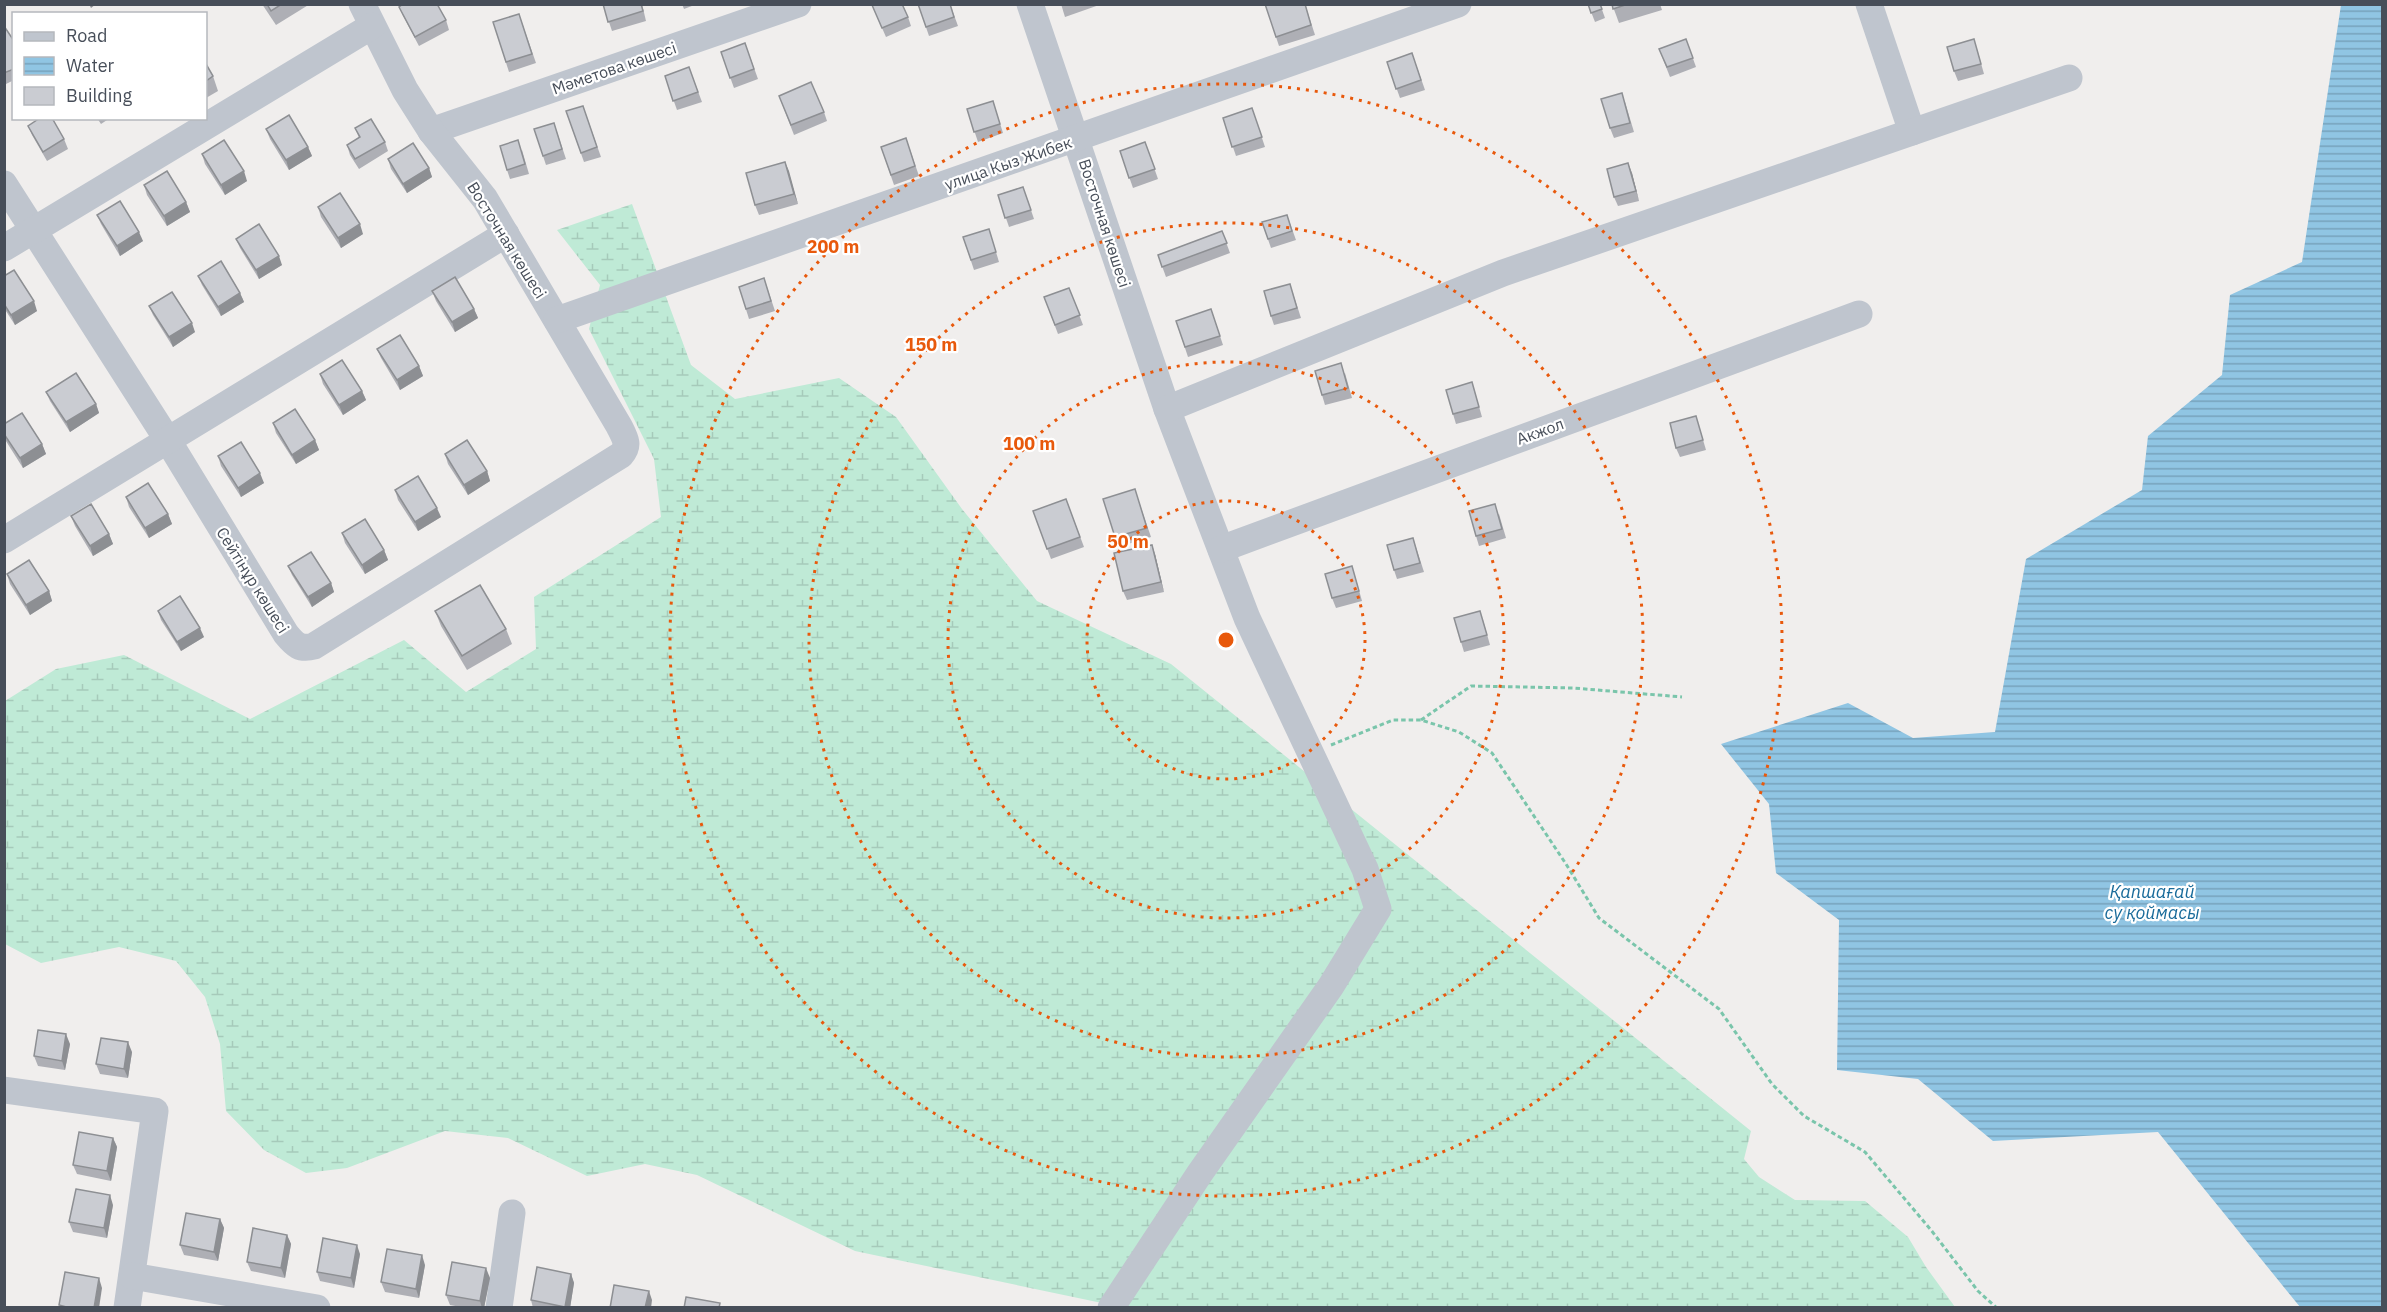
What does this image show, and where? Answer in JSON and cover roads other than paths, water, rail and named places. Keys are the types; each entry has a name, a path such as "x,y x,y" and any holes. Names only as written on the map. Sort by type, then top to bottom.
{"street":[{"name":"Мәметова көшесі","path":"431,131 798,4"},
{"name":"Восточная көшесі","path":"1030,4 1167,409 1247,618 1365,869 1378,909 1331,986 1200,1173 1111,1308"},
{"name":"улица Кыз Жибек","path":"557,320 1458,4"},
{"path":"1869,4 1912,132"},
{"name":"Восточная көшесі","path":"367,15 405,90 431,131 485,199 506,234 619,426 627,441 626,449"},
{"path":"207,118 367,15"},
{"path":"1167,409 1503,273 2069,78"},
{"path":"4,248 205,120"},
{"name":"Сейтінұр көшесі","path":"4,184 295,645 305,649 314,646 621,455 626,449"},
{"path":"4,540 506,234"},
{"name":"Акжол","path":"1221,549 1858,314"},
{"path":"4,1090 155,1111 127,1308"},
{"path":"499,1308 512,1213"},
{"path":"132,1276 318,1308"}],"water":[{"name":"Қапшағай су қоймасы","path":"2341,5 2382,5 2382,1308 2300,1307 2158,1132 1993,1141 1918,1079 1837,1070 1839,920 1776,873 1769,804 1721,744 1848,703 1913,738 1995,732 2026,559 2142,490 2148,436 2222,375 2230,295 2302,262"}]}
